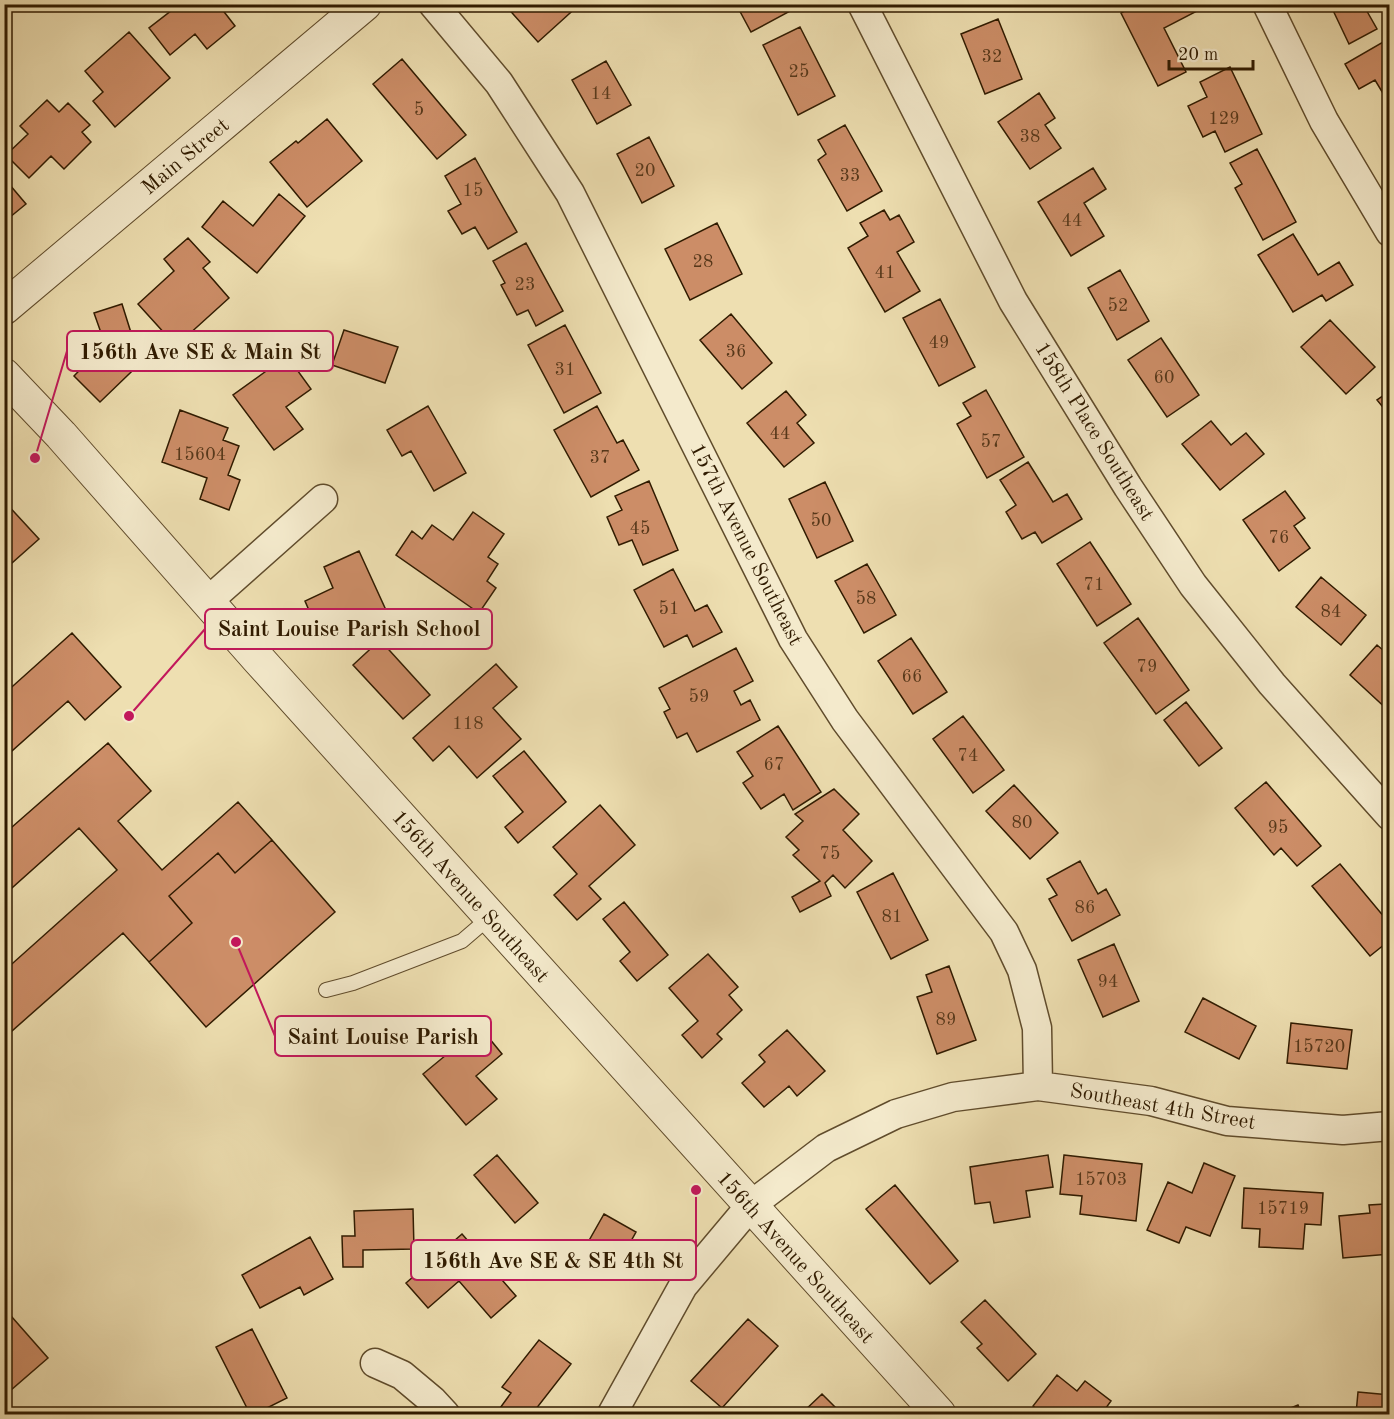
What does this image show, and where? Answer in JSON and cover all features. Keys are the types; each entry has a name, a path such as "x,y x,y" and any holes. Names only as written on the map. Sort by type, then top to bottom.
{"street":[{"name":"Main Street","path":"4,308 365,4"},
{"name":"157th Avenue Southeast","path":"433,4 499,83 570,193 794,639 844,720 1004,932 1022,970 1037,1028 1038,1086"},
{"name":"158th Place Southeast","path":"862,4 1013,301 1128,487 1207,603 1272,684 1389,815"},
{"path":"1267,4 1324,121 1389,232"},
{"name":"156th Avenue Southeast","path":"4,375 61,435 207,602 939,1414"},
{"path":"207,602 323,499"},
{"name":"Southeast 4th Street","path":"612,1414 683,1286 751,1205 826,1148 896,1114 953,1097 1038,1086 1151,1101 1227,1121 1343,1130 1389,1126"},
{"path":"375,1363 402,1375 445,1414"}],"lane":[{"path":"326,990 353,983 462,942 490,917"}],"building":[{"path":"168,4 218,4 235,26 207,49 195,34 170,55 149,28 172,10"},
{"path":"504,4 580,4 538,42"},
{"path":"736,4 792,4 794,9 751,32"},
{"path":"1137,4 1199,4 1201,9 1164,28 1186,72 1158,86 1121,13"},
{"path":"1330,4 1366,4 1364,6 1377,29 1349,44"},
{"path":"998,19 1022,79 985,94 961,34"},
{"path":"800,27 835,96 798,115 763,45"},
{"path":"129,32 170,78 115,127 93,101 103,92 85,71"},
{"path":"1390,38 1390,105 1375,80 1359,89 1345,64"},
{"path":"402,59 466,135 437,159 373,84"},
{"path":"606,61 631,105 597,124 572,80"},
{"path":"1230,67 1262,134 1225,152 1215,131 1203,137 1188,106 1207,97 1200,82"},
{"path":"1039,93 1055,118 1045,125 1061,148 1030,169 998,122"},
{"path":"47,100 59,112 68,103 90,125 82,132 91,142 64,169 51,156 29,178 6,155 28,134 20,126"},
{"path":"327,119 362,161 307,207 270,162"},
{"path":"845,125 882,191 847,211 818,160 826,154 818,140"},
{"path":"649,137 674,186 642,203 617,154"},
{"path":"1257,149 1296,222 1263,240 1235,188 1242,184 1230,163"},
{"path":"475,158 517,232 488,249 475,227 462,234 448,211 461,204 445,176"},
{"path":"1093,168 1106,189 1084,203 1104,236 1071,256 1038,202"},
{"path":"4,178 26,204 4,222"},
{"path":"279,194 305,216 257,273 202,227 223,201 253,226"},
{"path":"884,210 890,220 899,215 914,242 897,252 920,291 885,312 848,248 868,236 860,223"},
{"path":"717,223 742,274 690,300 665,249"},
{"path":"1293,234 1318,275 1339,262 1353,285 1326,301 1322,295 1293,312 1258,255"},
{"path":"188,238 210,262 203,268 229,298 176,346 138,304 174,271 164,259"},
{"path":"526,243 563,311 536,326 528,310 517,315 501,285 505,283 493,261"},
{"path":"1120,270 1149,321 1117,340 1088,288"},
{"path":"940,299 975,367 939,386 903,318"},
{"path":"122,304 133,339 140,332 156,348 100,402 74,376 105,344 94,313"},
{"path":"731,314 772,363 742,389 700,340"},
{"path":"1330,320 1375,367 1346,394 1301,347"},
{"path":"565,325 601,393 564,413 528,345"},
{"path":"344,330 398,347 385,383 332,365"},
{"path":"1161,338 1199,395 1167,417 1128,360"},
{"path":"287,356 311,389 286,407 303,429 274,450 233,395"},
{"path":"986,390 1024,457 987,478 957,424 971,416 963,403"},
{"path":"786,391 806,415 797,423 814,443 784,467 747,423"},
{"path":"1390,391 1390,416 1377,400"},
{"path":"428,406 466,473 434,491 411,451 402,456 387,430"},
{"path":"597,406 617,443 623,440 639,470 591,497 554,430"},
{"path":"180,410 228,428 223,440 239,446 228,475 240,480 229,510 200,499 207,478 162,462"},
{"path":"1211,421 1231,445 1246,433 1264,454 1220,490 1182,444"},
{"path":"1028,462 1053,502 1067,494 1082,519 1042,543 1035,532 1022,539 1006,512 1016,505 1000,480"},
{"path":"649,481 678,550 643,565 632,540 619,545 607,517 622,510 615,496"},
{"path":"825,482 853,541 817,558 789,499"},
{"path":"1285,491 1305,518 1294,526 1310,548 1279,571 1243,520"},
{"path":"4,501 39,539 4,570"},
{"path":"473,512 504,534 488,557 498,564 487,581 496,588 479,613 396,555 412,531 422,539 432,525 453,540"},
{"path":"1090,542 1131,604 1097,626 1057,564"},
{"path":"359,551 385,608 321,638 305,601 333,588 324,567"},
{"path":"867,564 896,615 864,633 835,581"},
{"path":"673,569 695,611 707,605 722,632 693,647 687,635 664,647 634,590"},
{"path":"1321,577 1366,615 1341,645 1296,607"},
{"path":"1138,618 1189,690 1156,714 1104,643"},
{"path":"72,633 121,687 85,720 68,701 4,758 4,694"},
{"path":"911,638 947,692 913,714 878,661"},
{"path":"380,640 430,695 403,719 353,665"},
{"path":"1377,645 1390,656 1390,712 1350,675"},
{"path":"736,648 753,681 734,691 741,705 750,700 760,720 697,752 687,733 677,738 664,712 670,709 659,688"},
{"path":"496,664 517,687 493,708 521,739 477,778 449,746 433,761 413,738"},
{"path":"1186,702 1222,748 1199,766 1164,720"},
{"path":"963,716 1004,770 973,793 933,739"},
{"path":"778,726 821,792 793,810 784,794 761,809 743,783 753,776 737,752"},
{"path":"108,743 151,791 118,821 162,870 238,802 272,840 235,873 218,853 169,896 192,923 149,962 123,933 4,1038 4,971 117,870 79,828 4,895 4,834"},
{"path":"524,751 566,802 518,843 505,827 523,812 493,776"},
{"path":"1266,782 1321,846 1297,866 1281,848 1274,855 1235,808"},
{"path":"1014,785 1058,833 1030,859 986,811"},
{"path":"834,789 859,814 843,830 872,861 845,888 833,875 825,883 831,896 800,912 792,897 820,881 793,855 799,850 786,837 803,821 795,814"},
{"path":"600,805 635,845 589,886 601,899 577,920 554,895 577,874 553,847"},
{"path":"272,840 335,912 206,1027 149,962 192,923 169,896 218,853 235,873"},
{"path":"1080,861 1098,894 1106,889 1120,915 1072,941 1049,899 1057,895 1047,879"},
{"path":"1340,864 1390,924 1390,940 1370,956 1312,886"},
{"path":"893,873 928,940 891,959 857,892"},
{"path":"624,902 668,955 637,981 620,961 630,952 603,919"},
{"path":"1114,944 1139,1001 1103,1017 1078,960"},
{"path":"708,954 738,987 729,995 742,1010 717,1034 722,1039 702,1058 682,1035 698,1021 669,988"},
{"path":"949,966 976,1040 937,1054 917,997 932,992 926,975"},
{"path":"1203,998 1256,1026 1239,1059 1185,1032"},
{"path":"1291,1023 1352,1030 1347,1069 1287,1063"},
{"path":"480,1027 502,1054 476,1076 497,1099 466,1125 423,1074"},
{"path":"787,1030 825,1071 797,1096 789,1086 764,1107 742,1083 765,1062 759,1055"},
{"path":"497,1155 538,1203 515,1223 474,1175"},
{"path":"1048,1155 1053,1187 1026,1191 1030,1217 994,1223 990,1202 975,1204 970,1167"},
{"path":"1064,1155 1142,1164 1136,1221 1080,1214 1082,1196 1060,1194"},
{"path":"1204,1163 1235,1176 1210,1236 1186,1227 1179,1243 1147,1230 1168,1182 1192,1193"},
{"path":"895,1185 958,1261 930,1284 866,1209"},
{"path":"1244,1188 1323,1193 1321,1225 1305,1224 1303,1249 1259,1247 1260,1229 1242,1228"},
{"path":"1384,1195 1390,1195 1390,1254 1343,1258 1339,1216 1370,1213 1369,1205 1385,1204"},
{"path":"413,1209 414,1249 363,1250 363,1267 343,1267 342,1236 355,1236 354,1211"},
{"path":"604,1214 636,1232 610,1279 578,1260"},
{"path":"462,1234 516,1296 491,1318 459,1281 428,1308 406,1283"},
{"path":"310,1237 333,1279 304,1295 300,1287 260,1308 242,1275"},
{"path":"985,1300 1036,1354 1008,1381 977,1348 982,1344 961,1322"},
{"path":"4,1308 48,1358 4,1396"},
{"path":"748,1319 778,1346 722,1408 691,1381"},
{"path":"252,1329 287,1398 255,1414 250,1414 216,1347"},
{"path":"539,1340 571,1364 532,1414 508,1414 500,1408 511,1393 502,1387"},
{"path":"1057,1375 1077,1391 1085,1381 1111,1401 1103,1412 1106,1414 1044,1414 1033,1406"},
{"path":"1358,1392 1390,1395 1390,1414 1356,1414"},
{"path":"822,1394 842,1414 801,1414"},
{"path":"1298,1405 1302,1414 1276,1414"}],"place":[{"name":"156th Ave SE & Main St","path":"35,458"},
{"name":"Saint Louise Parish School","path":"129,716"},
{"name":"Saint Louise Parish","path":"236,942"},
{"name":"156th Ave SE & SE 4th St","path":"696,1190"}]}
